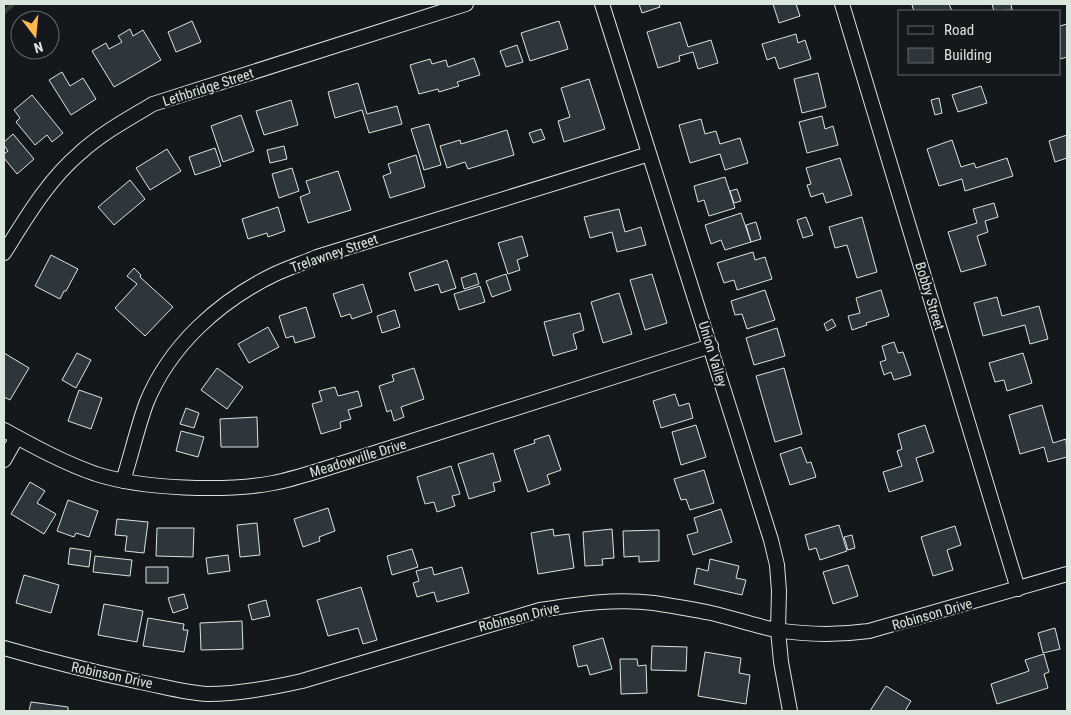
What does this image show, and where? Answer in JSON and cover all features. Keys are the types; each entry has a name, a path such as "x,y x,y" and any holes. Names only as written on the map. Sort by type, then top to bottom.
{"street":[{"name":"Lethbridge Street","path":"4,253 38,201 60,173 80,153 111,129 154,104 466,4"},
{"name":"Union Valley","path":"602,4 771,540 779,591 778,630 781,662 790,711"},
{"name":"Bobby Street","path":"842,4 1018,589"},
{"name":"Trelawney Street","path":"123,481 146,404 161,374 196,329 220,308 244,291 276,274 317,258 649,154"},
{"name":"Meadowville Drive","path":"4,430 66,462 96,474 123,481 162,486 230,488 273,483 321,470 710,346"},
{"path":"4,460 17,437"},
{"name":"Robinson Drive","path":"4,648 87,671 178,690 206,694 251,691 302,681 540,610 579,604 621,601 652,603 709,613 778,630 836,634 869,631 1067,574"}],"building":[{"path":"639,4 659,4 660,7 642,13"},
{"path":"773,4 796,4 800,16 779,23"},
{"path":"949,4 952,10 914,10 912,5"},
{"path":"992,4 1011,4 1012,10 994,10"},
{"path":"192,21 201,42 176,52 168,32"},
{"path":"559,21 568,49 530,61 521,33"},
{"path":"680,22 688,47 711,40 718,63 698,69 693,52 679,56 680,61 658,68 647,32"},
{"path":"1067,24 1067,57 1061,59 1061,26"},
{"path":"130,29 133,36 143,30 161,60 114,87 92,51 106,43 109,49 122,42 118,36"},
{"path":"796,34 798,43 805,40 811,59 779,69 775,57 767,60 762,44"},
{"path":"517,45 523,62 506,67 500,51"},
{"path":"474,58 480,75 457,82 459,86 439,92 438,89 419,94 410,65 430,59 432,64 446,60 448,67"},
{"path":"62,72 70,86 83,78 96,99 71,115 49,80"},
{"path":"818,73 826,107 802,113 794,79"},
{"path":"589,79 605,129 564,142 558,121 570,117 561,88"},
{"path":"358,83 367,114 397,106 402,124 369,133 362,110 335,118 328,92"},
{"path":"981,86 987,103 958,112 952,95"},
{"path":"32,95 63,133 52,142 47,135 35,145 16,122 20,118 14,110"},
{"path":"939,98 942,113 935,115 931,100"},
{"path":"291,100 298,125 264,135 256,111"},
{"path":"241,115 254,151 223,162 211,126"},
{"path":"822,116 825,129 833,126 838,145 807,153 799,122"},
{"path":"701,119 705,134 716,131 720,144 740,138 748,163 725,170 720,154 690,163 679,125"},
{"path":"429,124 441,165 424,170 411,129"},
{"path":"541,129 545,139 533,143 529,133"},
{"path":"507,130 514,155 468,169 465,162 447,168 440,146 460,140 461,144"},
{"path":"13,134 34,159 17,174 4,158 4,154 8,151 4,142"},
{"path":"1067,135 1067,158 1055,162 1049,141"},
{"path":"952,140 961,167 974,163 976,168 1007,158 1013,176 965,191 962,179 939,186 927,149"},
{"path":"284,146 287,159 270,163 267,150"},
{"path":"215,148 221,166 195,175 189,157"},
{"path":"167,149 181,171 150,190 136,168"},
{"path":"416,155 425,187 390,198 383,176 391,173 388,164"},
{"path":"840,158 852,195 826,203 823,193 811,197 807,185 811,184 806,168"},
{"path":"292,168 299,191 279,198 272,174"},
{"path":"338,171 351,210 308,223 300,197 310,193 306,181"},
{"path":"725,177 735,208 709,216 704,200 698,202 694,186"},
{"path":"130,180 145,199 114,225 98,207"},
{"path":"737,189 741,201 734,203 730,191"},
{"path":"994,203 998,217 985,221 988,232 977,236 986,265 961,272 948,232 977,223 973,209"},
{"path":"278,207 285,231 268,237 267,233 248,239 242,219"},
{"path":"619,209 625,232 641,227 646,245 617,252 612,232 590,238 584,217"},
{"path":"741,213 751,242 725,250 721,240 711,244 705,225"},
{"path":"806,217 813,235 803,238 797,220"},
{"path":"862,217 877,272 857,278 847,245 835,248 829,227"},
{"path":"756,222 761,239 751,242 746,225"},
{"path":"522,236 528,256 517,260 520,270 508,274 498,243"},
{"path":"753,252 755,260 765,257 772,279 737,290 734,280 724,283 717,263"},
{"path":"51,255 78,269 60,299 35,286"},
{"path":"447,260 456,288 441,293 438,284 415,291 409,273"},
{"path":"134,268 141,275 140,277 173,307 145,336 115,308 137,284 127,276"},
{"path":"476,273 479,284 464,289 461,278"},
{"path":"506,274 511,290 492,297 486,281"},
{"path":"652,274 667,323 645,330 630,280"},
{"path":"363,284 372,312 352,319 350,314 341,317 333,294"},
{"path":"480,286 485,302 459,310 454,294"},
{"path":"765,290 775,320 747,329 742,314 735,315 731,301"},
{"path":"881,290 889,316 866,323 867,325 852,330 848,316 860,313 856,298"},
{"path":"619,293 632,334 603,343 591,302"},
{"path":"997,297 1002,316 1039,306 1048,339 1030,344 1025,325 983,336 974,303"},
{"path":"306,307 315,337 295,343 293,336 286,338 279,316"},
{"path":"395,310 400,327 382,333 377,316"},
{"path":"580,313 584,330 573,334 577,349 553,356 544,322"},
{"path":"832,319 836,326 827,331 824,324"},
{"path":"268,327 279,347 249,363 238,344"},
{"path":"777,328 785,356 754,365 746,338"},
{"path":"894,342 898,353 903,352 911,375 894,380 891,372 884,375 880,362 886,360 882,346"},
{"path":"4,353 29,368 10,400 4,397"},
{"path":"77,353 91,360 76,388 62,380"},
{"path":"1023,353 1032,383 1007,391 1004,380 995,382 989,363"},
{"path":"217,368 243,387 227,409 201,390"},
{"path":"414,368 424,399 401,407 404,417 394,421 391,410 387,412 379,386 394,381 392,375"},
{"path":"784,368 802,434 775,442 756,376"},
{"path":"335,387 338,396 358,391 362,406 348,410 351,419 340,422 341,428 321,434 312,404 322,401 319,391"},
{"path":"79,390 102,398 91,429 68,421"},
{"path":"675,394 679,406 689,403 693,418 661,428 653,401"},
{"path":"1042,405 1053,443 1066,439 1067,457 1048,462 1044,447 1020,454 1009,415"},
{"path":"186,408 199,413 194,428 180,424"},
{"path":"257,417 258,447 221,447 220,419"},
{"path":"696,425 706,457 681,465 672,432"},
{"path":"925,425 934,452 916,458 923,481 889,492 883,472 902,466 897,451 902,449 898,434"},
{"path":"181,431 204,437 198,457 176,451"},
{"path":"549,435 561,470 547,475 550,484 528,492 514,450 535,443 534,440"},
{"path":"801,447 807,463 811,462 816,477 790,485 780,454"},
{"path":"493,453 501,481 493,483 495,491 469,499 458,464"},
{"path":"451,466 460,494 452,496 455,506 437,512 434,502 425,504 417,477"},
{"path":"704,470 714,503 690,510 686,499 681,500 674,479"},
{"path":"30,482 45,491 37,503 56,514 44,534 11,514"},
{"path":"68,500 98,511 89,537 76,533 74,537 57,531"},
{"path":"328,508 335,531 319,537 320,541 303,547 294,519"},
{"path":"721,509 732,542 693,555 687,535 698,532 694,518"},
{"path":"117,519 148,522 144,553 125,551 127,536 115,535"},
{"path":"257,523 260,555 240,557 237,525"},
{"path":"839,525 847,551 820,560 816,548 809,550 805,535"},
{"path":"955,526 961,545 947,550 953,570 933,576 921,537"},
{"path":"157,528 194,528 193,557 156,556"},
{"path":"553,529 554,536 569,534 574,568 538,574 531,533"},
{"path":"612,529 614,558 602,559 603,565 585,566 583,532"},
{"path":"659,530 659,561 639,562 639,556 624,557 623,531"},
{"path":"852,535 855,548 848,550 844,537"},
{"path":"70,548 91,551 89,567 68,564"},
{"path":"412,549 418,567 392,575 387,556"},
{"path":"228,555 230,571 208,574 206,558"},
{"path":"95,556 132,560 130,576 93,572"},
{"path":"710,559 739,566 736,578 746,580 742,595 694,584 697,568 708,571"},
{"path":"848,565 858,596 833,604 823,572"},
{"path":"146,567 168,567 168,583 146,583"},
{"path":"432,567 434,575 462,567 469,593 437,602 434,592 417,597 413,583 419,581 416,571"},
{"path":"24,575 59,585 51,613 16,603"},
{"path":"361,587 377,640 363,644 358,628 328,636 317,600"},
{"path":"184,594 188,608 173,613 168,598"},
{"path":"266,600 270,616 252,620 248,605"},
{"path":"104,604 143,611 137,642 98,635"},
{"path":"148,618 184,624 183,630 188,630 184,652 143,646"},
{"path":"242,621 243,649 201,650 200,623"},
{"path":"1055,628 1060,649 1043,653 1038,633"},
{"path":"603,638 612,669 590,675 587,665 578,667 573,646"},
{"path":"652,646 687,647 686,671 651,670"},
{"path":"705,652 741,658 739,673 750,675 746,704 698,696"},
{"path":"1044,654 1049,672 1044,674 1048,688 997,704 991,684 1029,671 1025,660"},
{"path":"620,659 637,659 638,666 646,665 647,693 621,694"},
{"path":"886,686 911,701 905,711 870,711"},
{"path":"31,702 68,707 68,711 29,711"}],"waterway":[{"path":"4,12 13,4"}]}
